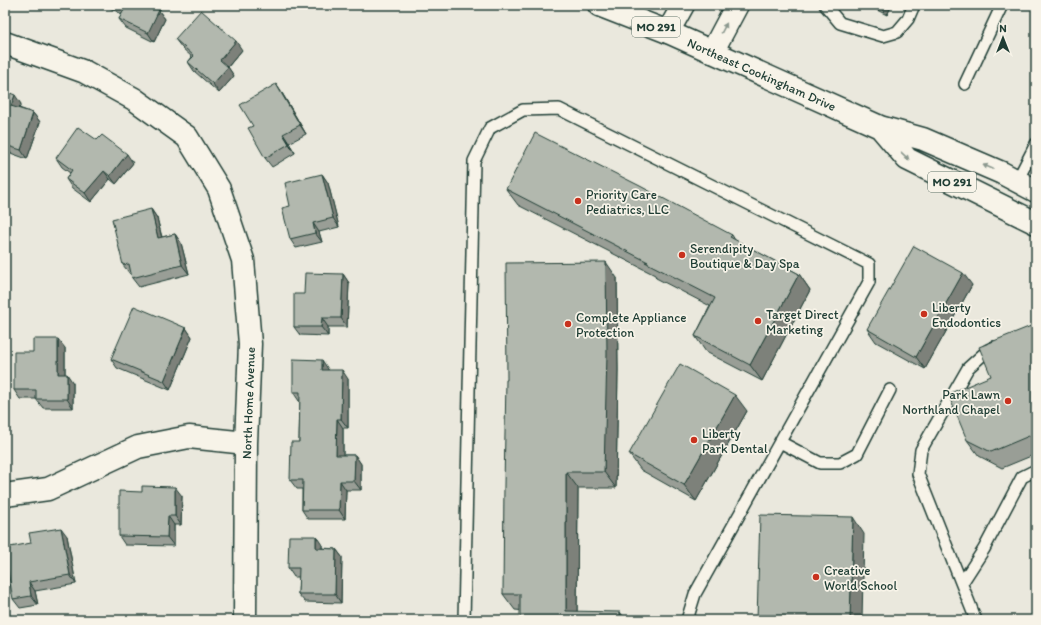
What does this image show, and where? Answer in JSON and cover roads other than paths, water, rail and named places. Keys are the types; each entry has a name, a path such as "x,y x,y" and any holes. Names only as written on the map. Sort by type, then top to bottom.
{"street":[{"name":"Northeast Cookingham Drive","path":"599,5 668,32 880,126 923,139 1002,173 1036,190"},
{"path":"668,32 683,5"},
{"path":"712,52 737,5"},
{"name":"North Home Avenue","path":"5,43 85,72 134,99 187,137 219,189 243,260 250,344 246,443 245,620"},
{"name":"Northeast Cookingham Drive","path":"880,126 906,159 1036,223"},
{"path":"5,495 48,489 138,447 189,437 246,443"}],"lane":[{"path":"825,5 840,23 883,36 896,32 908,19 914,5"},
{"path":"965,84 1002,5"},
{"path":"464,620 474,161 490,128 523,110 559,109 869,264 869,282 695,594 687,620"},
{"path":"1017,181 1036,144"},
{"path":"976,620 918,474 921,450 968,368 988,350 1002,344"},
{"path":"780,442 820,463 840,463 857,454 890,390"},
{"path":"962,583 984,548 1022,477 1036,470"}],"place":[{"name":"Priority Care Pediatrics, LLC","path":"578,201"},
{"name":"Serendipity Boutique & Day Spa","path":"682,255"},
{"name":"Liberty Endodontics","path":"924,314"},
{"name":"Target Direct Marketing","path":"758,321"},
{"name":"Complete Appliance Protection","path":"568,324"},
{"name":"Park Lawn Northland Chapel","path":"1008,401"},
{"name":"Liberty Park Dental","path":"694,440"},
{"name":"Creative World School","path":"816,577"}]}
